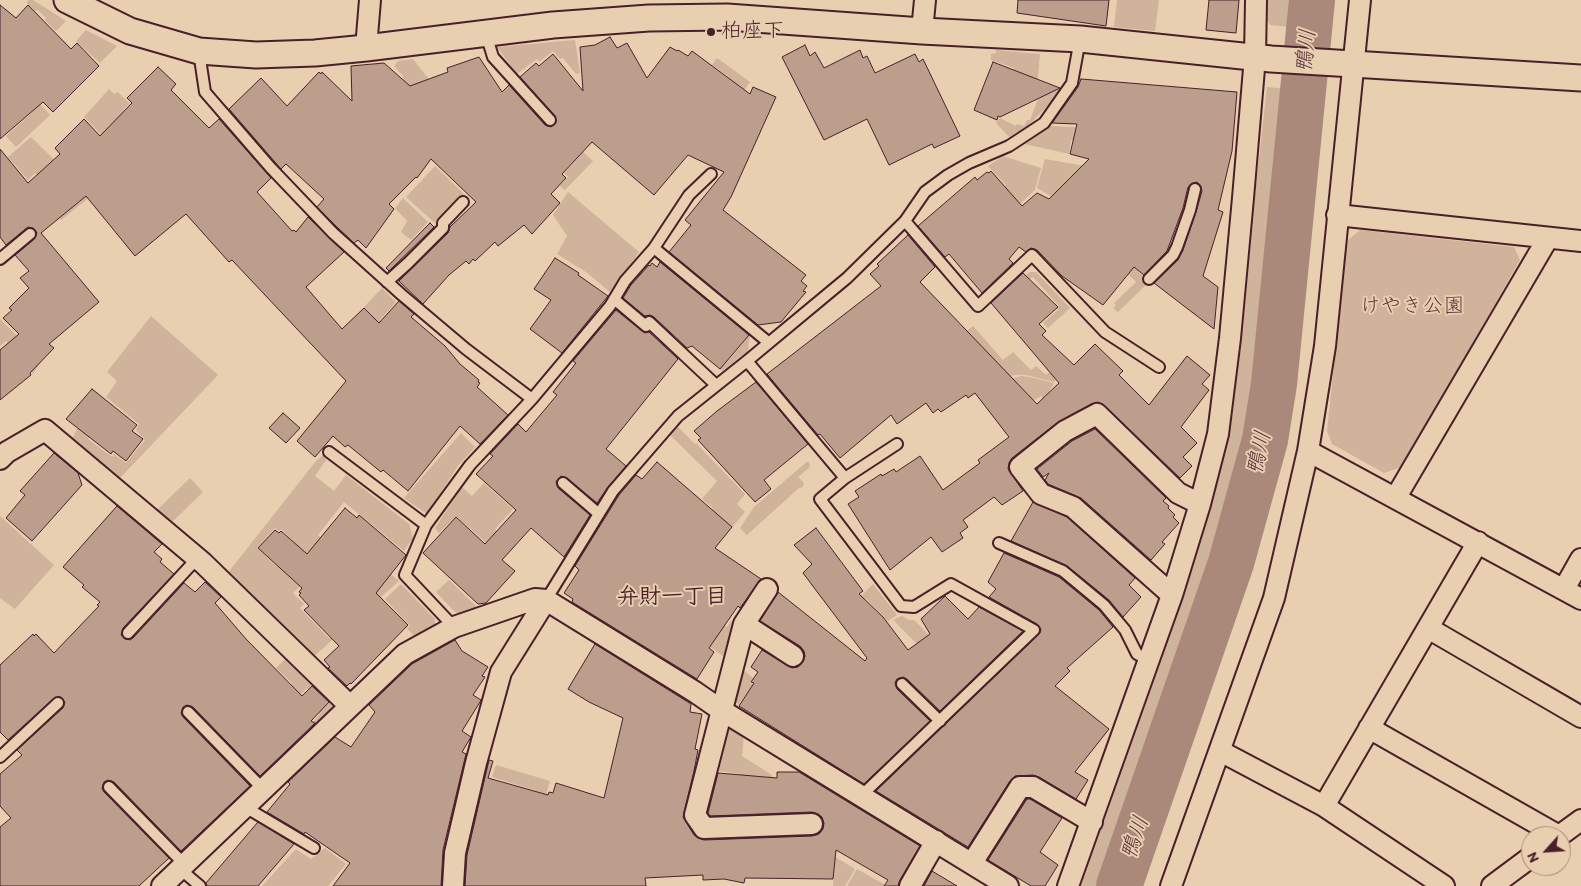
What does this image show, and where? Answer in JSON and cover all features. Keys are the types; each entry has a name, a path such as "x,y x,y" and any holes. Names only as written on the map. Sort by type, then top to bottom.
{"street":[{"path":"68,0 130,31 199,51 256,55 315,53 366,48 553,25 620,20 727,17 922,31 1080,39 1263,58 1344,64 1578,73"},
{"path":"366,48 370,0"},
{"path":"922,31 925,0"},
{"path":"1068,886 1172,595 1200,504 1218,434 1263,58 1256,0"},
{"path":"1171,886 1274,598 1308,451 1324,346 1337,215 1344,64 1360,0"},
{"path":"1337,215 1581,241"},
{"path":"1396,497 1548,238"},
{"path":"1172,595 1073,507 1041,494 1020,467 1065,431 1097,414 1178,493 1200,504"},
{"path":"2,451 45,430 196,558 350,706"},
{"path":"1308,451 1396,497 1581,599"},
{"path":"1324,806 1478,542"},
{"path":"1564,590 1581,559"},
{"path":"767,589 744,624 695,815 704,828 812,824"},
{"path":"162,886 405,654 454,627 535,599 546,600 1008,886"},
{"path":"453,886 458,844 476,762 501,672 546,600"},
{"path":"744,624 793,656"},
{"path":"1428,628 1581,717"},
{"path":"1369,728 1541,826"},
{"path":"1220,750 1324,806 1444,886"},
{"path":"972,863 1020,788 1033,787 1092,822"},
{"path":"910,886 936,841"},
{"path":"1492,886 1521,864"}],"lane":[{"path":"486,33 493,58 550,120"},
{"path":"546,600 613,491 678,416 847,278 905,221 925,192 948,175 969,163 1009,146 1044,123 1072,83 1080,39"},
{"path":"199,51 206,92 270,167 333,234 466,349 532,399"},
{"path":"454,627 405,575 426,525 470,465 532,399 614,299 625,281 654,248 689,195 711,174"},
{"path":"1149,279 1173,255 1190,210 1195,189"},
{"path":"387,282 443,228 443,223 463,202"},
{"path":"905,221 978,306 1032,255 1105,332 1159,367"},
{"path":"0,259 30,234"},
{"path":"654,248 768,342"},
{"path":"614,299 646,326 649,322 716,385"},
{"path":"747,361 845,478"},
{"path":"862,795 1034,630 951,584 914,607 901,606 820,499 845,478 897,444"},
{"path":"329,452 426,525"},
{"path":"563,483 599,514"},
{"path":"999,543 1062,571 1070,577 1104,605 1125,630 1137,654 1149,660"},
{"path":"128,633 192,565 196,558"},
{"path":"902,684 940,721"},
{"path":"0,757 58,703"},
{"path":"188,712 264,789"},
{"path":"109,787 200,886"},
{"path":"245,807 314,848"}],"green space":[{"path":"28,0 33,0 66,21 56,31 38,10 35,11 27,3"},
{"path":"1117,0 1159,0 1155,31 1114,27"},
{"path":"1266,0 1300,0 1298,28 1270,25 1264,15"},
{"path":"86,30 117,46 100,63 76,41"},
{"path":"575,40 580,73 576,74 563,58 560,59 553,51 539,62 537,59 517,74 497,47"},
{"path":"996,50 1040,54 1037,86 1060,88 1055,98 1029,125 1009,137 996,123 1000,118 1016,126 1017,124 1024,126 1027,120 1030,120 1040,94 1009,82 1014,68 991,60 991,54 996,53"},
{"path":"717,58 750,82 718,125 725,84 729,77 712,65"},
{"path":"413,59 461,120 402,90 403,76 394,66 398,61"},
{"path":"0,60 50,115 16,147 6,136 33,112 24,102"},
{"path":"1267,87 1298,90 1261,433 1172,717 1109,886 1081,886 1177,617 1230,418"},
{"path":"109,89 114,94 118,92 130,104 123,110 137,124 121,155 84,117"},
{"path":"1050,126 1139,130 1079,141 1071,140 1069,154 1025,144"},
{"path":"31,137 91,196 61,220 53,209 40,178 35,173 28,180 8,157"},
{"path":"580,149 593,161 565,190 560,186 568,177 564,173 575,161 572,158"},
{"path":"1003,156 1041,168 1035,190 1007,216 1004,188 1006,185 988,166"},
{"path":"1045,159 1085,166 1072,175 1058,190 1079,213 1037,188"},
{"path":"435,166 465,195 436,224 406,197"},
{"path":"568,192 639,252 611,293 586,272 557,254 567,236 553,215"},
{"path":"403,198 428,222 411,240 401,232 407,221 395,208"},
{"name":"けやき公園","path":"1360,230 1514,247 1520,260 1402,467 1384,473 1332,444 1327,431 1347,241"},
{"path":"1118,251 1149,282 1118,312 1113,308 1116,305 1114,303 1136,282 1121,267"},
{"path":"1030,272 1036,272 1070,308 1048,328 1043,323 1058,310 1059,306 1033,277 1026,282 1023,278"},
{"path":"382,288 396,302 380,320 394,333 364,324 372,315 364,307"},
{"path":"728,315 750,335 748,351 722,371 719,368 728,361 744,342 728,328 717,327"},
{"path":"151,316 218,375 120,478 72,439 78,427 90,437 88,439 112,457 114,454 126,463 145,440 136,430 139,424 106,397 117,381 107,372"},
{"path":"0,319 42,360 33,374 6,341 0,346"},
{"path":"973,326 1003,360 1013,352 1031,370 1036,366 1046,375 1057,366 1062,372 1054,382 1026,375 1015,375 1003,379 963,334"},
{"path":"1022,376 1054,383 1044,401 1041,396 1029,403 1009,379"},
{"path":"677,426 745,494 737,504 745,512 731,529 710,512 713,508 702,499 717,481 669,434"},
{"path":"461,433 475,447 458,466 427,514 404,498"},
{"path":"323,455 326,460 315,476 334,491 346,475 409,524 413,538 404,551 344,502 318,535 376,580 384,572 392,575 399,581 312,658 227,574 316,461","holes":["275,528 279,531 281,529 292,540 290,542 293,546 275,565 257,548","305,582 338,630 329,638 300,608 304,604 293,593"]},
{"path":"808,461 809,468 798,477 804,483 802,488 800,487 747,535 740,528 754,507"},
{"path":"190,478 203,492 170,524 157,510"},
{"path":"484,483 513,509 495,529 510,543 500,555 456,516 439,533 435,528 462,487 472,496"},
{"path":"0,516 54,565 15,609 0,598"},
{"path":"449,580 480,610 459,614 453,610 436,592"},
{"path":"401,584 435,619 435,626 429,633 413,635 407,628 410,626 385,599"},
{"path":"873,584 897,615 888,621 866,599 862,603 858,599"},
{"path":"902,616 909,620 914,620 932,638 920,647 893,620"},
{"path":"731,621 736,624 726,658 710,647 724,625 727,627"},
{"path":"287,657 334,703 334,709 318,727 313,722 320,714 313,706 319,700 307,688 297,698 287,688 292,683 276,668"},
{"path":"741,668 753,678 750,683 753,685 738,705 734,698"},
{"path":"735,728 744,733 742,756 772,775 772,784 740,777 740,774 719,771 729,730"},
{"path":"496,765 550,781 538,822 529,819 537,791 492,777"},
{"path":"325,848 346,864 328,886 262,886 296,849 311,859"},
{"path":"835,857 855,869 845,886 833,886 834,872 816,871"},
{"path":"857,869 887,886 847,886"}],"building":[{"path":"1018,0 1109,0 1106,26 1017,13"},
{"path":"1209,0 1239,0 1236,33 1206,30"},
{"path":"0,5 16,18 28,5 71,49 77,43 99,66 53,112 43,102 0,139"},
{"path":"610,37 617,48 627,43 647,78 670,47 688,56 692,51 750,94 753,87 776,97 731,197 723,210 806,275 801,281 807,286 803,291 806,292 781,322 758,325 669,252 691,225 685,220 724,172 688,155 654,195 592,142 562,174 566,178 551,194 560,203 532,234 524,225 498,246 495,242 475,261 473,259 469,264 466,261 449,275 423,304 399,281 448,233 450,227 476,202 431,159 417,178 389,204 394,209 366,248 358,240 354,243 317,207 324,199 286,164 281,169 229,109 261,78 287,106 319,72 321,74 322,72 352,101 351,66 384,63 410,86 448,72 447,68 479,57 502,92 509,85 545,125 551,127 556,123 555,116 520,77 536,63 539,66 553,54 583,91 580,47 595,45"},
{"path":"805,45 810,56 815,52 824,68 860,50 863,58 867,56 875,73 915,54 919,62 923,59 960,136 934,148 932,144 889,165 867,119 824,140 782,57"},
{"path":"993,62 1060,88 1000,117 998,116 997,120 974,110"},
{"path":"158,67 176,84 171,90 209,128 219,119 271,178 257,192 292,231 296,232 308,217 344,252 306,287 342,329 364,308 379,323 399,301 414,314 411,317 445,346 460,364 479,380 478,382 480,383 477,387 508,415 480,444 460,426 408,491 383,470 381,472 348,445 345,447 333,436 315,457 297,441 346,381 232,260 229,262 186,214 135,256 86,196 41,233 99,302 49,344 54,348 30,373 31,375 0,400 0,350 19,334 3,318 12,310 9,308 29,288 20,278 29,271 15,255 34,239 37,233 33,228 28,227 6,245 0,237 0,149 28,183 60,154 55,148 84,119 100,136 132,103 127,98"},
{"path":"1081,79 1237,92 1232,151 1218,210 1223,212 1203,276 1218,287 1214,329 1154,283 1178,260 1183,250 1202,191 1197,182 1188,187 1183,208 1167,251 1144,275 1134,267 1103,305 1062,276 1037,250 1031,248 1026,252 1019,247 1009,259 1013,263 982,293 949,254 945,257 918,226 975,177 977,180 991,171 1022,206 1037,193 1049,199 1089,159 1070,154 1077,124 1052,123 1078,87"},
{"path":"430,223 434,227 389,271 386,268"},
{"path":"908,235 935,267 920,282 1037,404 1059,383 991,303 1023,273 1058,307 1039,324 1046,331 1042,335 1074,365 1095,344 1123,371 1119,375 1149,405 1187,356 1210,375 1202,384 1209,390 1181,427 1197,443 1183,457 1192,466 1180,478 1105,406 1098,402 1091,404 1058,422 1012,458 1008,469 1023,491 1002,505 994,497 963,520 968,527 960,533 963,538 942,552 931,537 890,570 848,504 859,497 855,491 881,474 882,476 894,469 896,472 920,456 943,490 980,463 978,460 1009,437 975,393 968,398 966,395 941,412 938,409 933,413 926,403 897,424 891,415 840,458 820,434 818,435 767,374 881,286 870,274 879,266 877,264"},
{"path":"555,258 579,273 578,275 608,296 562,353 530,329 551,300 534,289"},
{"path":"660,262 749,335 720,369 692,346 687,348 654,317 650,315 645,316 623,298 631,285 649,265 652,263 657,267"},
{"path":"616,310 645,333 649,332 678,359 606,449 626,466 597,503 567,478 561,476 556,482 558,488 590,515 564,557 531,528 502,560 515,571 486,603 478,604 423,553 456,517 485,544 516,510 476,474 493,456 490,454 518,424 526,432 557,395 553,392 576,363 573,361"},
{"path":"756,382 808,444 764,480 771,489 755,502 698,440 701,438 694,431"},
{"path":"92,389 137,425 132,431 143,439 126,461 113,451 111,454 66,419"},
{"path":"283,413 300,428 286,443 269,428"},
{"path":"1095,429 1166,498 1163,501 1169,506 1168,508 1175,515 1173,517 1179,523 1162,542 1165,544 1151,560 1081,498 1048,484 1045,480 1049,473 1043,477 1037,469 1072,441"},
{"path":"54,453 78,473 82,485 32,541 6,518 25,495 20,491"},
{"path":"657,462 732,527 715,548 761,579 740,608 738,606 709,648 714,652 697,679 572,602 573,599 564,593 579,570 575,566 619,495 636,475 642,479"},
{"path":"1033,502 1067,517 1135,578 1129,585 1141,597 1123,617 1109,600 1067,566 1011,541"},
{"path":"117,506 162,544 154,552 162,559 160,562 174,574 123,628 121,635 124,638 130,640 133,638 184,583 195,592 205,582 221,597 215,603 246,639 302,696 312,686 329,702 311,721 315,723 260,776 193,707 187,705 183,707 181,713 183,717 250,786 181,851 114,782 108,780 104,782 102,788 104,792 169,858 139,886 0,886 0,827 11,818 0,806 0,774 22,755 17,750 63,708 65,702 60,697 54,698 8,740 0,732 0,665 33,634 34,636 36,634 54,653 99,606 97,605 100,602 63,567"},
{"path":"345,508 357,518 359,515 406,555 376,593 408,625 347,686 328,668 330,667 324,660 339,646 304,610 309,606 299,595 302,588 258,548 275,530 279,533 281,531 307,554"},
{"path":"816,528 863,591 859,594 883,617 908,650 930,634 921,619 945,596 968,619 979,607 1023,631 940,711 907,679 903,677 897,679 895,683 897,689 930,721 864,784 739,706 754,683 751,682 758,672 751,667 762,650 792,668 798,667 803,662 805,656 800,646 760,621 778,592 865,661 867,658 803,573 812,564 794,545"},
{"path":"1004,553 1059,577 1099,610 1113,627 1067,668 1070,671 1055,686 1109,729 1075,772 1088,780 1076,799 1039,777 1033,775 1015,776 968,847 876,791 1040,633 1041,629 1037,624 989,597 996,589 988,582"},
{"path":"455,640 462,651 488,667 482,676 485,677 473,695 481,700 462,731 471,737 462,752 466,754 443,850 441,886 333,886 350,863 305,832 304,834 267,812 290,784 288,782 335,737 351,747 375,712 369,705 412,664"},
{"path":"595,644 691,704 690,712 702,714 695,749 698,750 683,817 694,835 704,840 812,836 819,834 823,829 824,823 822,817 812,812 710,816 708,813 718,773 777,778 777,772 799,772 920,846 898,886 884,886 888,880 836,850 833,879 745,878 744,883 724,879 703,880 703,875 645,878 646,886 465,886 467,855 489,760 493,761 488,778 548,795 549,792 553,793 556,783 604,798 623,718 589,702 568,689"},
{"path":"1027,799 1062,818 1040,852 1058,865 1045,886 1031,886 988,860"},
{"path":"258,822 294,844 258,886 207,886 206,883"},
{"path":"932,871 957,886 924,886"}],"waterway":[{"name":"鴨川","path":"1119,886 1231,563 1265,440 1274,384 1312,0"}],"place":[{"name":"柏座下","path":"711,32"}],"district":[{"name":"弁財一丁目","path":"672,597"}]}
